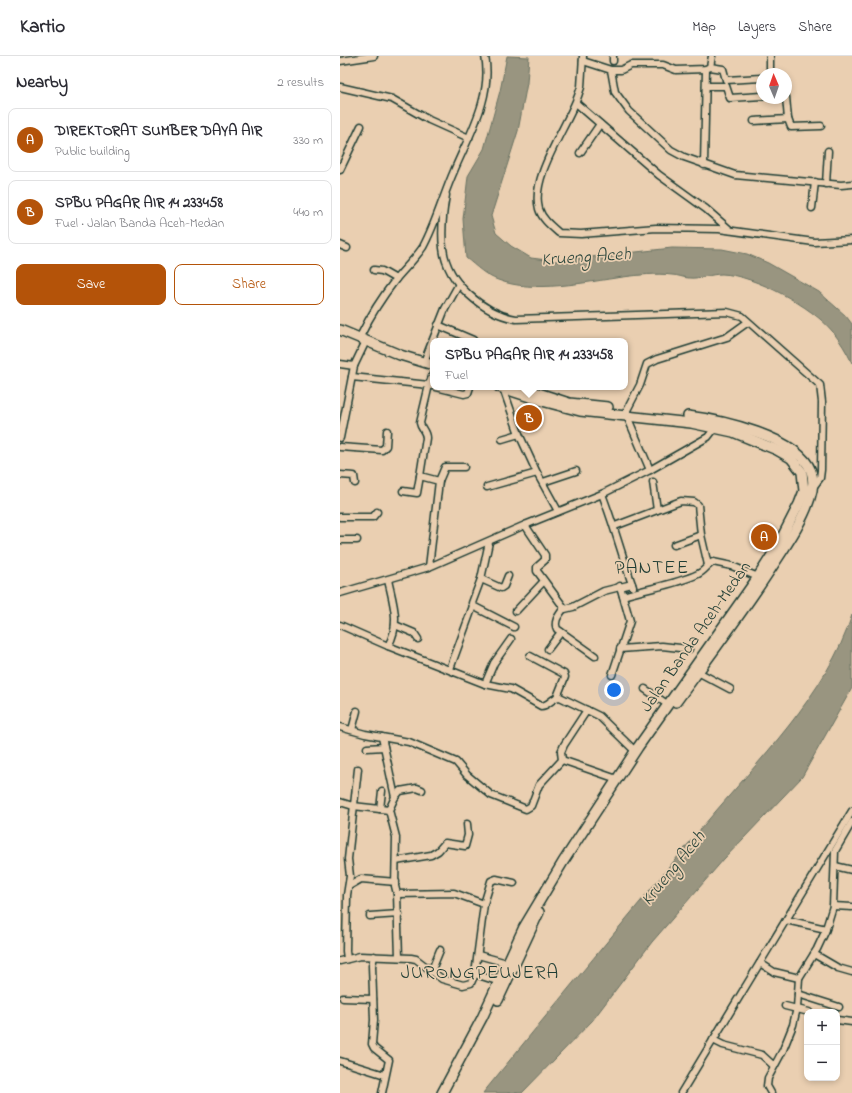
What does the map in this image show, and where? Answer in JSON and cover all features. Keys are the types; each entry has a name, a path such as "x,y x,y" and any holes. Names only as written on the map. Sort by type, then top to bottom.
{"highway":[{"path":"340,324 400,355 430,364"},
{"path":"340,330 429,358"},
{"name":"Jalan Banda Aceh-Medan","path":"447,1093 471,1045 524,927 562,862 635,751 668,704 744,610 790,540 810,500 813,488 811,471 806,462 794,451 748,429 692,417 580,411 542,402 507,390"},
{"name":"Jalan Banda Aceh-Medan","path":"442,1093 505,986 527,936 558,878 758,577 799,504 804,491 802,472 791,458 777,450 733,432 691,423 569,403 529,390"}],"street":[{"path":"340,61 374,56"},
{"path":"340,438 354,366 370,316 396,279 412,263 423,247 446,195 477,120 484,92 487,65 485,56"},
{"path":"704,165 706,86 708,68 712,56"},
{"path":"770,56 770,68"},
{"path":"756,96 730,98 723,69 708,68 676,70 662,65 631,65 621,70 611,70 583,58 581,87 576,103 543,170 538,186 539,209 544,219 559,233 570,234 656,228 730,230 814,242 852,240"},
{"path":"611,70 615,92 629,111 670,150 704,165 735,175 826,184 852,184"},
{"path":"706,86 756,79"},
{"path":"340,86 392,99 429,120 469,138"},
{"path":"576,103 659,175 706,209 730,230"},
{"path":"787,104 788,119 792,127 821,126"},
{"path":"754,121 788,119"},
{"path":"580,152 600,124"},
{"path":"340,170 360,126"},
{"path":"826,184 828,151"},
{"path":"812,208 815,182"},
{"path":"446,195 442,218 443,248 445,257 459,284 472,298 485,308 503,316 516,319 727,312 742,316 820,385 822,402 821,473 813,488"},
{"path":"340,244 347,248"},
{"path":"374,270 382,271 396,279"},
{"path":"434,338 438,325 459,284"},
{"path":"650,470 627,413 640,385 647,364 657,359 727,337 748,322"},
{"path":"438,325 468,338"},
{"path":"340,364 354,366"},
{"path":"352,377 430,386"},
{"path":"403,491 417,493 426,438 426,432 421,427 420,423 430,389"},
{"path":"449,390 467,394 469,390"},
{"path":"502,390 519,434 537,473 558,511"},
{"path":"340,593 429,567 558,511 602,494 650,470 708,437 715,428"},
{"path":"340,447 382,450 386,446 387,431"},
{"path":"502,439 519,434"},
{"path":"429,567 439,481 445,467 464,467"},
{"path":"543,482 576,471"},
{"path":"487,487 537,473"},
{"path":"340,475 354,476 355,483"},
{"path":"420,476 439,481"},
{"path":"652,482 657,510"},
{"path":"602,494 615,526 621,554 635,592"},
{"path":"615,526 681,501 694,502 698,505 701,535 708,565"},
{"path":"340,517 372,517 376,512"},
{"path":"525,525 545,555 545,560 536,569 564,608"},
{"path":"674,545 701,535"},
{"path":"340,540 357,540"},
{"path":"450,669 473,606 472,603 481,579 489,542"},
{"path":"623,596 693,576 704,571 708,565 714,562 732,566 758,577"},
{"path":"481,579 501,588 504,586 508,576"},
{"path":"388,580 395,625 395,632 388,646"},
{"path":"516,611 544,581"},
{"path":"595,656 561,632 555,625 556,620 564,608 573,607 604,591 632,584"},
{"path":"612,675 630,621 620,586"},
{"path":"473,606 514,628"},
{"path":"340,625 388,646 485,684 511,690 541,706 546,706 556,697 565,677 564,674 530,656"},
{"path":"395,625 414,633 418,639"},
{"path":"548,649 561,632"},
{"path":"485,684 494,663 511,639"},
{"path":"620,649 662,646 689,650"},
{"path":"696,670 730,689"},
{"path":"645,689 668,704"},
{"path":"556,697 560,697 599,716 635,751"},
{"path":"340,727 409,742 458,763 467,775 491,795 523,809 530,807 539,785 562,760 561,752 564,745 587,710"},
{"path":"352,730 357,711"},
{"path":"382,737 395,796"},
{"path":"367,748 384,747"},
{"path":"562,760 617,779"},
{"path":"348,959 346,951 350,870 348,859 358,769"},
{"path":"399,957 396,837 389,810 395,796 402,790 417,788 422,790"},
{"path":"380,809 382,791"},
{"path":"340,802 353,806 389,810"},
{"path":"681,1093 852,811"},
{"path":"771,1093 767,1084 791,1032 797,1008 799,978 814,954 826,929 833,906 836,851 852,822"},
{"path":"396,861 431,855 438,851 445,843 465,846 468,835 467,824"},
{"path":"835,866 852,870"},
{"path":"349,886 361,880 396,882"},
{"path":"340,961 374,956 416,959 442,979 463,984 471,982 475,974 484,904 492,880 514,883"},
{"path":"397,894 454,893 484,904"},
{"path":"833,906 852,907"},
{"path":"370,916 399,914"},
{"path":"786,920 826,929"},
{"path":"431,972 440,950"},
{"path":"814,954 838,968 852,972"},
{"path":"478,955 507,962"},
{"path":"374,956 374,1020 372,1044 374,1048 389,1060 382,1093"},
{"path":"760,963 774,972 799,978"},
{"path":"475,974 500,982"},
{"path":"798,994 840,1007"},
{"path":"343,998 373,999"},
{"path":"785,1006 804,1010"},
{"path":"840,1020 852,1022"},
{"path":"713,1040 728,1047 762,1055 774,1066"},
{"path":"340,1061 355,1064 385,1074"}],"water":[{"name":"Krueng Aceh","path":"507,56 529,57 527,83 518,131 491,216 496,233 511,246 531,258 555,261 672,248 722,249 747,254 768,263 819,292 846,316 852,324 852,363 833,332 824,322 798,303 766,286 750,280 722,274 687,278 676,275 648,274 560,286 528,286 512,284 489,276 466,258 463,219 468,176 484,149 500,91"},
{"name":"Krueng Aceh","path":"852,615 852,688 802,777 724,859 652,942 592,1021 522,1093 483,1093 565,992 788,726 826,672 841,644"}],"place":[{"name":"SPBU PAGAR AIR 14 233458","path":"529,418"},
{"name":"DIREKTORAT SUMBER DAYA AIR","path":"764,537"}],"district":[{"name":"PANTEE","path":"652,568"},
{"name":"JURONGPEUJERA","path":"480,973"}]}
